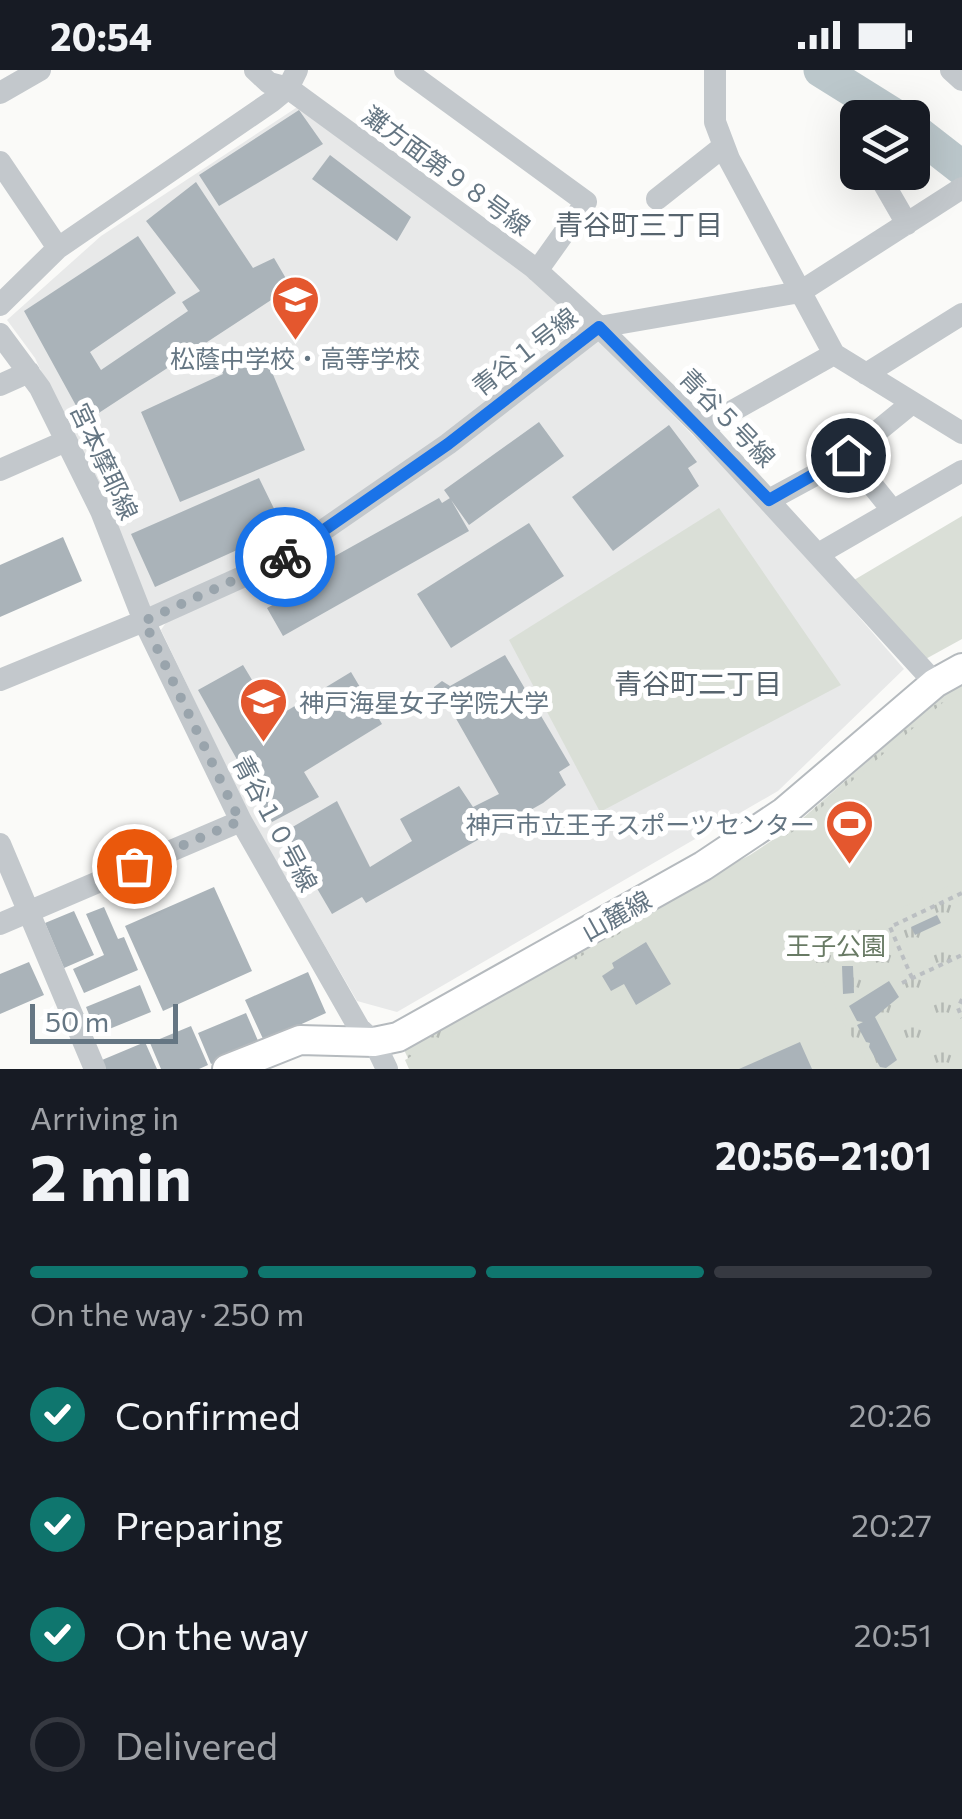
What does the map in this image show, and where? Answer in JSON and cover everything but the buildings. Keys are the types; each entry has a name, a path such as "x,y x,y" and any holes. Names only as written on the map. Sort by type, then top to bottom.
{"main road":[{"name":"山麓線","path":"227,1069 300,1040 374,1042 398,1037 702,866 784,812 935,683 962,668"}],"street":[{"path":"0,106 6,102 0,93 40,70"},
{"name":"灘方面第９８号線","path":"255,70 269,82 292,79 537,271 599,327"},
{"path":"405,70 586,202 537,271"},
{"path":"714,70 715,122 724,146 834,354 962,433"},
{"path":"951,70 962,80"},
{"path":"0,305 58,248 224,136 292,79"},
{"path":"657,200 724,146"},
{"path":"0,162 58,248"},
{"name":"青谷１号線","path":"0,680 280,560 448,444 599,327 800,292 962,188"},
{"path":"888,190 908,224"},
{"path":"866,374 962,314"},
{"name":"青谷５号線","path":"599,327 702,428 820,553 935,683"},
{"name":"宮本摩耶線","path":"0,334 29,372 66,441 101,511 144,621"},
{"path":"702,428 834,354"},
{"path":"0,385 29,372"},
{"path":"769,500 848,455 912,402"},
{"path":"0,470 66,441"},
{"path":"848,455 892,511"},
{"path":"820,553 962,472"},
{"name":"青谷１０号線","path":"144,621 240,821 359,1028 374,1042 387,1069"},
{"path":"0,924 240,821"},
{"path":"0,844 95,1069"}],"path":[{"path":"912,978 890,927 962,893"},
{"path":"902,983 961,957"},
{"path":"962,999 958,1008 962,1018"}],"shaded area":[{"name":"松蔭中学校・高等学校","path":"299,106 524,270 586,327 441,437 274,551 150,608 35,358 7,320 101,236"},
{"path":"598,340 764,507 904,669 778,791 397,1012 357,1001 249,815 161,630 167,621"}],"green space":[{"path":"719,508 841,685 600,812 509,640"},
{"path":"962,516 962,639 922,661 854,580"},
{"name":"神戸市立王子スポーツセンター","path":"962,685 962,1069 413,1069 398,1037 750,855 795,825 941,697"},
{"name":"神戸市立王子スポーツセンター","path":"962,691 962,880 809,950 839,1015 871,1069 409,1069 405,1060 794,831 946,700"}],"waterway":[{"path":"821,70 869,100"},
{"path":"930,143 962,168"}],"way so far":[{"path":"134,866 240,821 144,621 285,557"}],"place":[{"name":"松蔭中学校・高等学校","path":"295,342"},
{"name":"神戸海星女子学院大学","path":"264,744"},
{"name":"神戸市立王子スポーツセンター","path":"850,866"}],"district":[{"name":"青谷町三丁目","path":"639,224"},
{"name":"青谷町二丁目","path":"698,683"}],"route":[{"path":"285,557 448,444 599,327 769,500 848,455"}],"park label":[{"name":"王子公園","path":"836,945"}]}
